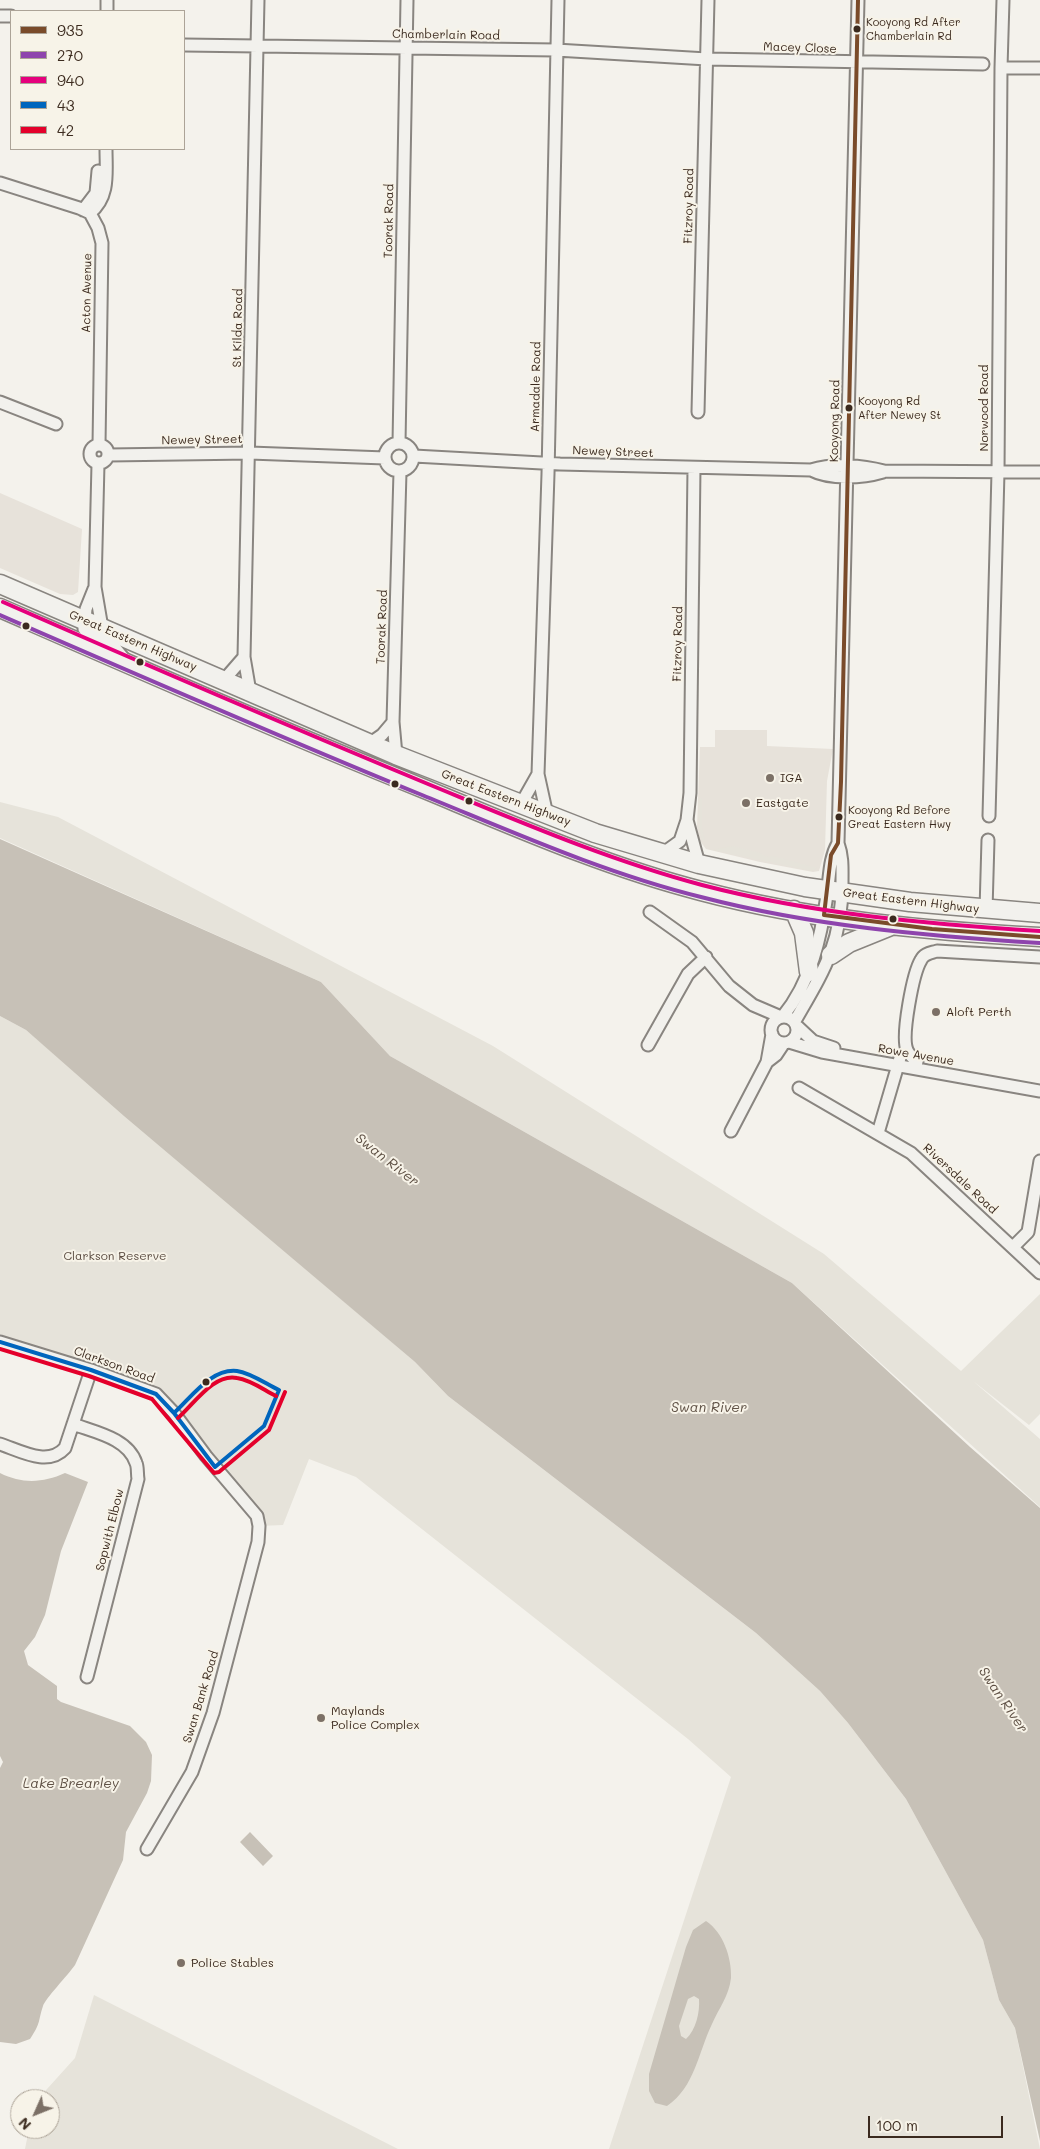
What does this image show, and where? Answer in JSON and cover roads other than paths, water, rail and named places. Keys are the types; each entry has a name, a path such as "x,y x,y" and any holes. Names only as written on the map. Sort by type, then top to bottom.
{"highway":[{"name":"Great Eastern Highway","path":"0,584 369,744 547,815 662,854 699,864 835,892 986,910 1040,913"},
{"name":"Great Eastern Highway","path":"0,608 340,755 615,864 702,892 832,917 891,926 1040,937"},
{"path":"794,910 804,933 809,972"},
{"path":"831,955 849,943 891,926"}],"street":[{"name":"St Kilda Road","path":"250,692 244,657 250,453 258,0"},
{"name":"Toorak Road","path":"399,443 407,0"},
{"name":"Armadale Road","path":"547,815 538,774 548,464 558,0"},
{"name":"Fitzroy Road","path":"698,412 708,0"},
{"name":"Kooyong Road","path":"832,917 835,892 831,856 838,843 858,0"},
{"name":"Norwood Road","path":"988,816 998,472 1003,0"},
{"name":"Chamberlain Road","path":"185,46 556,50 707,59"},
{"name":"Macey Close","path":"707,59 983,64"},
{"path":"1001,68 1040,68"},
{"path":"87,212 96,193 99,150"},
{"path":"0,183 87,212 99,206 105,193 106,150"},
{"name":"Acton Avenue","path":"87,212 98,228 102,243 99,445"},
{"path":"0,402 56,424"},
{"path":"399,443 411,449 414,456 408,469 400,472 388,466 385,458 386,452 391,445 399,443"},
{"path":"99,445 106,448 109,456 105,462 98,464 90,456 94,447 99,445"},
{"name":"Newey Street","path":"109,456 250,453 385,458"},
{"name":"Newey Street","path":"414,456 548,464 811,470 821,475 870,467 884,471 1040,472"},
{"path":"98,464 95,588 102,628"},
{"name":"Fitzroy Road","path":"662,854 680,841 687,820 690,793 694,468"},
{"name":"Toorak Road","path":"396,755 393,722 400,472"},
{"path":"95,588 86,609 84,630 87,634 116,649 127,662"},
{"path":"224,680 244,657"},
{"path":"369,744 382,735 393,722"},
{"name":"Armadale Road","path":"521,804 538,774"},
{"name":"Fitzroy Road","path":"687,820 699,864"},
{"path":"986,910 988,840"},
{"path":"650,912 687,937 729,986 753,1005 782,1016 796,1024"},
{"path":"731,1131 768,1062 786,1043 796,1036 796,1024 831,955 832,917"},
{"path":"768,1062 774,1021 782,1016 809,972 832,917"},
{"path":"917,1062 906,1050 904,1038 916,974 921,959 927,953 937,951 1040,956"},
{"path":"648,1045 688,974 706,957"},
{"path":"753,1005 776,1040 786,1043"},
{"name":"Rowe Avenue","path":"796,1024 813,1041 827,1047 1040,1091"},
{"name":"Rowe Avenue","path":"786,1043 822,1052 899,1062 917,1062 1040,1083"},
{"path":"878,1133 899,1062"},
{"name":"Riversdale Road","path":"799,1088 912,1153 1040,1273"},
{"path":"1013,1247 1028,1232 1040,1161"},
{"name":"Clarkson Road","path":"0,1342 91,1370 156,1394 257,1516 258,1542"},
{"path":"0,1444 44,1458 57,1456 64,1448 91,1370"},
{"name":"Sopwith Elbow","path":"73,1424 108,1437 123,1446 136,1462 138,1479 86,1678"},
{"name":"Swan Bank Road","path":"147,1849 192,1772 213,1713 258,1542"}],"water":[{"name":"Swan River","path":"0,839 321,982 390,1056 792,1283 970,1447 1040,1508 1040,2141 1015,2028 999,2000 983,1940 906,1799 848,1723 820,1691 756,1633 448,1396 415,1362 124,1116 26,1030 0,1016"},
{"name":"Lake Brearley","path":"0,1473 16,1479 32,1481 49,1479 65,1473 88,1482 61,1551 45,1615 35,1637 24,1651 28,1665 57,1686 57,1699 130,1726 146,1742 152,1755 151,1781 147,1793 126,1832 123,1860 75,1965 43,2006 34,2034 30,2039 16,2044 0,2042 0,1768 3,1762 0,1756"},
{"path":"250,1832 273,1856 263,1866 240,1842"},
{"path":"706,1921 717,1932 728,1954 731,1978 726,1996 707,2035 690,2079 684,2089 667,2106 655,2103 649,2091 649,2074 686,1947 693,1930","holes":["694,1996 699,1999 697,2020 686,2039 681,2036 679,2026 688,1999"]}],"place":[{"name":"Kooyong Rd After Chamberlain Rd","path":"857,29"},
{"name":"Kooyong Rd After Newey St","path":"849,408"},
{"name":"IGA","path":"770,778"},
{"name":"Eastgate","path":"746,803"},
{"name":"Kooyong Rd Before Great Eastern Hwy","path":"839,817"},
{"name":"Aloft Perth","path":"936,1012"},
{"name":"Maylands Police Complex","path":"321,1718"},
{"name":"Police Stables","path":"181,1963"}],"park label":[{"name":"Clarkson Reserve","path":"115,1256"}]}
